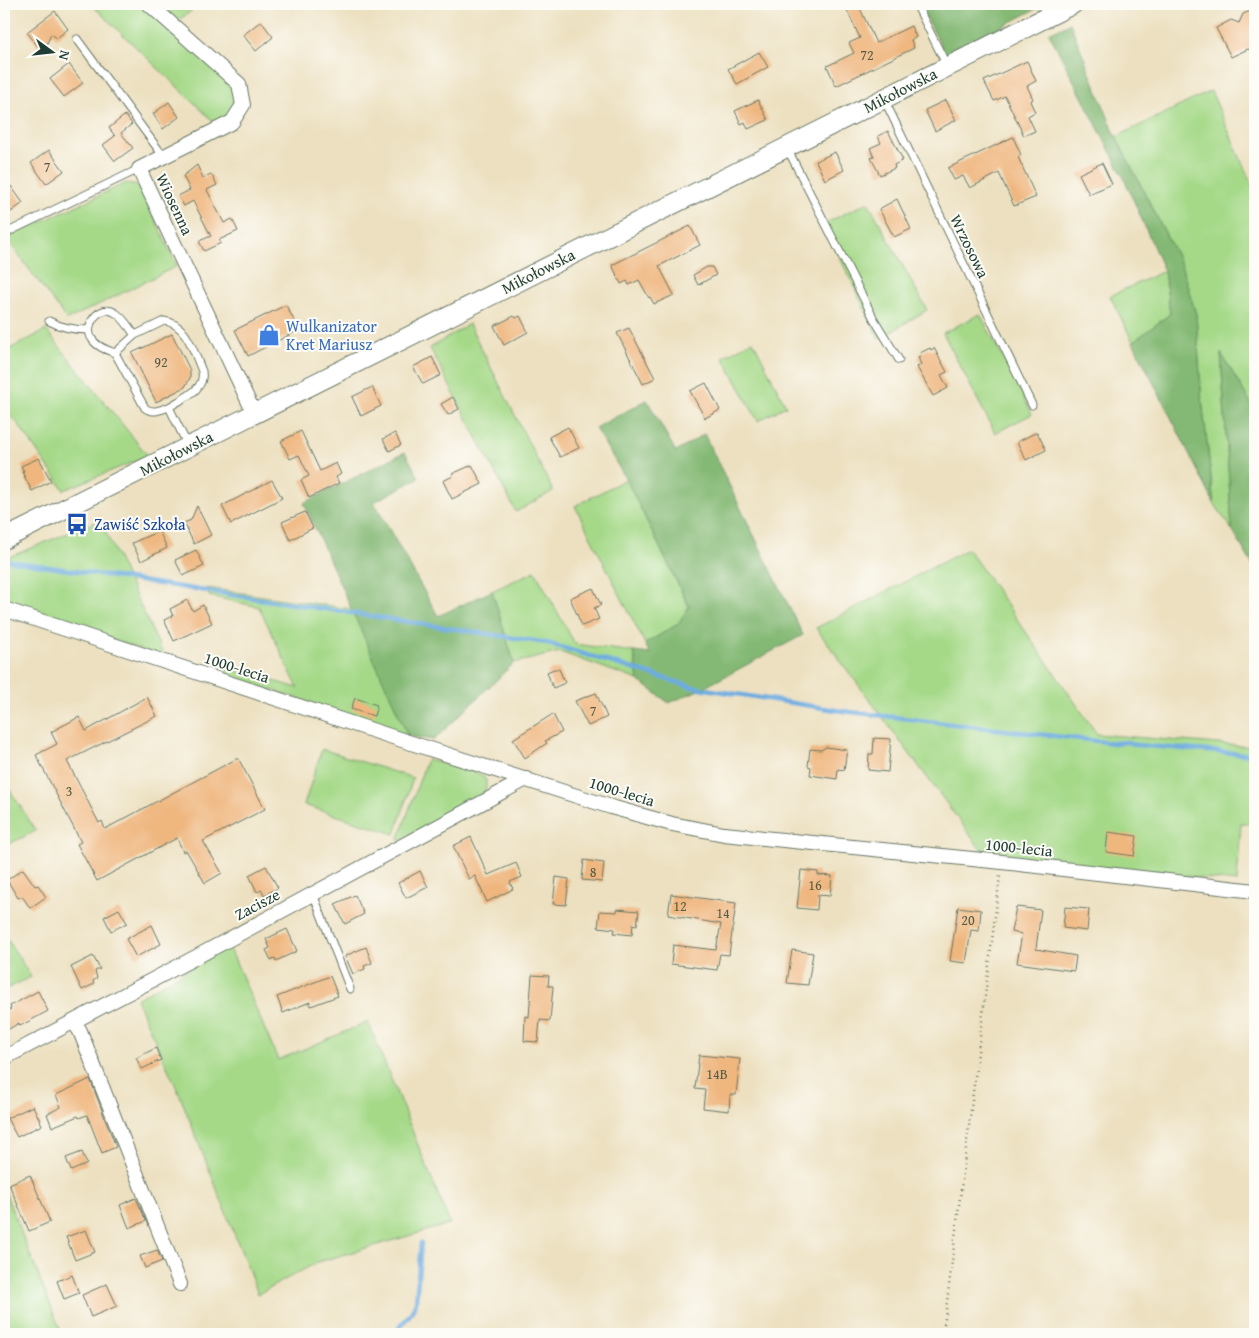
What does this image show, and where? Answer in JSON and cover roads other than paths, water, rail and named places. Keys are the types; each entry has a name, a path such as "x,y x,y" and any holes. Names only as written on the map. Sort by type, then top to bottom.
{"main road":[{"name":"Mikołowska","path":"4,539 1073,4"}],"street":[{"name":"Wiosenna","path":"149,4 239,84 243,105 232,122 139,169 254,414"},
{"name":"1000-lecia","path":"4,610 611,807 663,822 724,834 1002,862 1255,891"},
{"name":"Zacisze","path":"4,1058 526,779"},
{"path":"74,1022 80,1031 180,1284"}],"lane":[{"path":"916,4 947,67"},
{"path":"77,40 164,157"},
{"name":"Wrzosowa","path":"884,98 1032,405"},
{"path":"786,147 874,319 898,360"},
{"path":"8,232 139,169"},
{"path":"115,353 135,335 164,321 170,321 180,328 202,371 204,377 198,388 169,407 154,412 145,408 115,353 102,348 92,340 89,330 91,320 98,314 106,311 114,312 135,335"},
{"path":"49,321 73,330 89,330"},
{"path":"169,407 188,447"},
{"path":"312,894 350,989"}],"waterway":[{"path":"4,560 547,643 693,687 842,711 1114,743 1128,742 1136,745 1255,755"},
{"path":"394,1334 411,1313 416,1302 421,1243"}],"place":[{"name":"Wulkanizator Kret Mariusz","path":"269,335"},
{"name":"Zawiść Szkoła","path":"77,524"}]}
